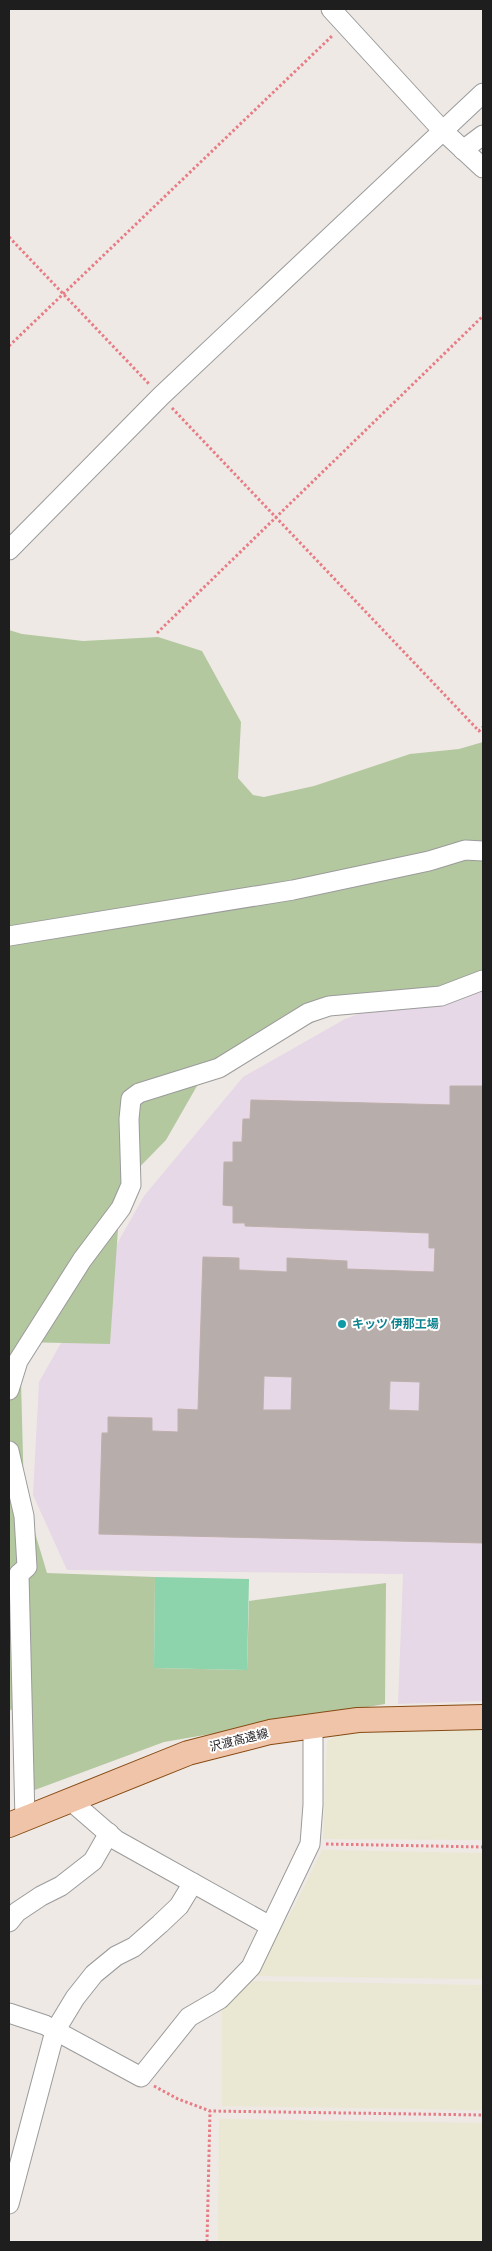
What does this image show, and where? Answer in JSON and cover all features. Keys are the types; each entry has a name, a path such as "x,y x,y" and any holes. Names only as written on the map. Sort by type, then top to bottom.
{"main road":[{"name":"沢渡高遠線","path":"17,1822 188,1753 270,1732 358,1720 483,1717"}],"street":[{"path":"331,9 346,23 442,130 483,168"},
{"path":"9,550 161,396 483,93"},
{"path":"463,150 483,135"},
{"path":"9,936 293,890 429,861 465,850 483,851"},
{"path":"9,1390 18,1361 82,1260 121,1208 131,1185 129,1118 131,1099 139,1093 219,1068 308,1013 329,1006 440,996 483,980"},
{"path":"9,1451 24,1516 26,1567 19,1574 17,1822"},
{"path":"9,2013 45,2025 142,2077 188,2016 220,1999 251,1967 310,1844 313,1805 313,1726"},
{"path":"71,1801 116,1840 270,1926"},
{"path":"9,1922 18,1912 41,1896 61,1886 93,1860 109,1833"},
{"path":"9,2204 55,2030 75,1998 94,1974 116,1956 134,1947 160,1924 179,1906 193,1882"}],"path":[{"path":"9,346 346,23"},
{"path":"9,238 479,731 483,727"},
{"path":"156,632 483,316"},
{"path":"310,1844 483,1847"},
{"path":"142,2077 178,2099 210,2111 483,2115"},
{"path":"207,2242 210,2111"}],"shaded area":[{"name":"キッツ 伊那工場","path":"478,970 483,970 483,1701 398,1704 403,1574 67,1570 33,1495 39,1382 144,1196 243,1077 345,1019"},
{"path":"483,1724 483,1840 323,1839 327,1741 343,1733"},
{"path":"322,1850 483,1853 483,1979 252,1976 294,1907"},
{"path":"249,1981 483,1985 483,2110 222,2106 222,2008"},
{"path":"219,2119 483,2123 483,2242 218,2242"}],"green space":[{"path":"9,630 22,634 83,641 158,637 202,651 241,722 238,778 253,795 264,797 314,786 410,754 459,749 483,742 483,974 445,988 376,997 209,1065 166,1140 121,1186 110,1344 20,1342 24,1496 47,1573 155,1577 154,1668 247,1670 249,1601 386,1583 385,1704 164,1742 32,1791 32,1708 9,1710"},
{"path":"155,1577 249,1579 247,1670 154,1668"}],"building":[{"name":"キッツ 伊那工場","path":"450,1086 483,1086 483,1543 99,1534 102,1433 108,1433 108,1417 152,1418 152,1431 178,1432 178,1409 198,1410 203,1257 239,1258 239,1270 287,1272 287,1258 347,1261 347,1269 434,1272 435,1248 429,1248 429,1233 245,1226 245,1223 233,1223 233,1206 223,1205 224,1162 233,1162 233,1142 242,1142 243,1119 250,1119 251,1100 450,1105","holes":["264,1376 292,1377 291,1410 263,1410","390,1381 420,1382 419,1411 389,1410"]}],"place":[{"name":"キッツ 伊那工場","path":"342,1324"}]}
